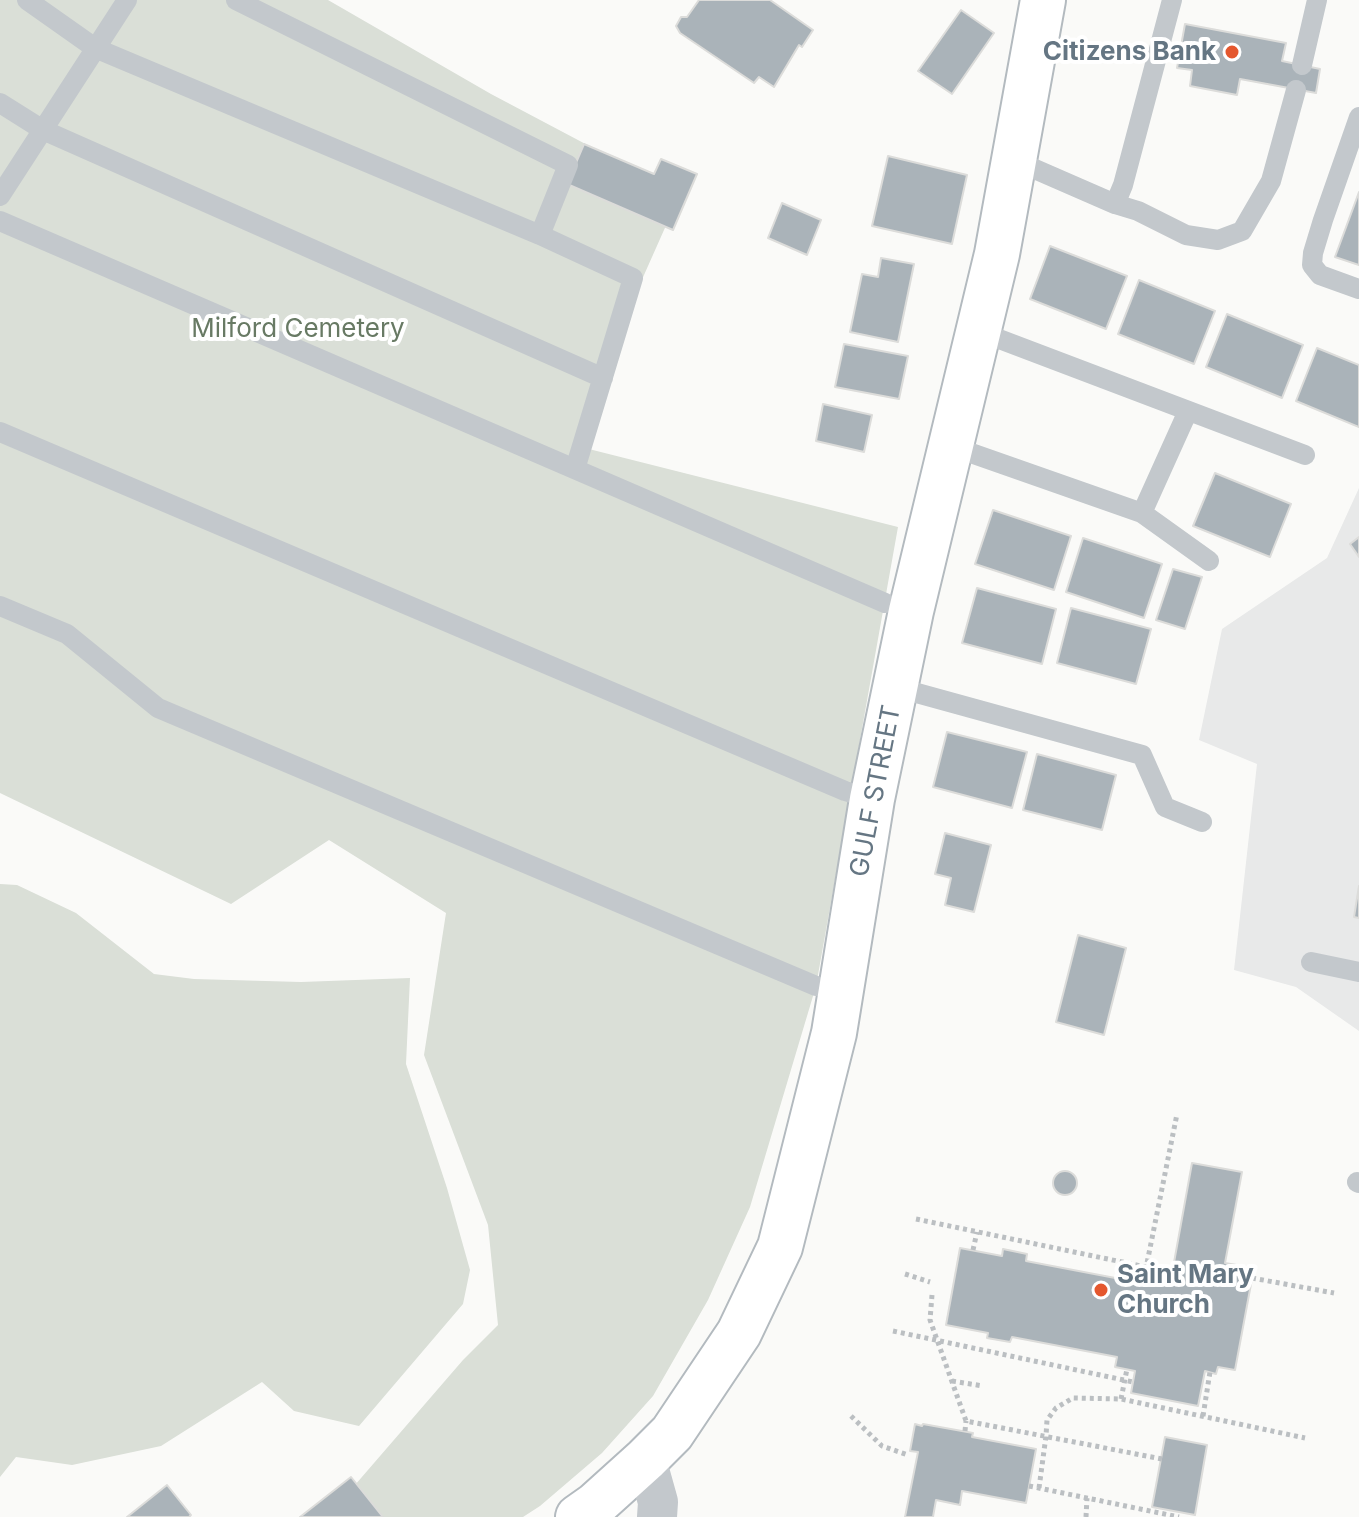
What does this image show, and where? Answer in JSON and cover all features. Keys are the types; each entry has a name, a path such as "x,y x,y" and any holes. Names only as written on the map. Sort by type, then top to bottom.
{"street":[{"name":"GULF STREET","path":"578,1517 672,1433 739,1333 780,1247 834,1033 872,799 911,611 997,254 1043,0"},
{"path":"646,1459 658,1502 657,1517"}],"lane":[{"path":"27,0 95,48 540,235 633,278 575,469"},
{"path":"0,196 127,0"},
{"path":"236,0 568,165 540,235"},
{"path":"1115,204 1172,0"},
{"path":"1302,65 1317,0"},
{"path":"1014,160 1138,211 1186,235 1218,240 1242,231 1271,181 1296,90"},
{"path":"0,103 43,130 603,378"},
{"path":"1359,117 1323,220 1312,265 1320,275 1359,289"},
{"path":"0,221 885,603"},
{"path":"978,331 1305,455"},
{"path":"1142,513 1188,411"},
{"path":"0,432 816,779 872,799"},
{"path":"951,446 1142,513 1209,561"},
{"path":"0,606 67,634 158,708 816,986"},
{"path":"895,687 1142,755 1165,807 1202,822"},
{"path":"1311,962 1359,972"}],"path":[{"path":"1144,1278 1177,1114"},
{"path":"916,1219 1146,1267"},
{"path":"973,1250 977,1232"},
{"path":"905,1274 930,1282"},
{"path":"1252,1278 1334,1293"},
{"path":"932,1295 930,1320 966,1421 965,1431"},
{"path":"893,1331 1133,1382"},
{"path":"1121,1399 1127,1369"},
{"path":"1203,1416 1210,1372"},
{"path":"952,1381 983,1386"},
{"path":"1039,1488 1047,1420 1056,1408 1073,1398 1121,1399 1305,1438"},
{"path":"851,1416 882,1446 908,1455"},
{"path":"966,1421 1162,1459"},
{"path":"1029,1486 1179,1517"},
{"path":"1086,1517 1087,1498"}],"shaded area":[{"path":"1359,488 1359,1031 1296,987 1234,970 1257,764 1199,740 1222,629 1327,558"}],"green space":[{"name":"Milford Cemetery","path":"0,0 328,0 491,94 680,194 573,445 898,527 816,986 750,1207 708,1300 653,1396 602,1453 523,1517 379,1517 355,1485 463,1360 498,1325 488,1225 424,1055 446,913 329,840 231,904 0,793"},
{"path":"0,884 17,885 76,913 154,974 194,979 301,982 410,978 406,1064 470,1270 463,1304 359,1426 294,1411 262,1382 161,1446 72,1465 16,1457 0,1477"}],"building":[{"path":"699,0 770,0 813,30 802,47 799,45 774,87 759,77 754,83 680,33 676,26 681,17 687,17"},
{"path":"961,10 994,33 952,94 918,71"},
{"name":"Citizens Bank","path":"1185,24 1286,43 1282,61 1320,69 1316,93 1240,79 1237,95 1190,86 1192,70 1177,68"},
{"path":"584,144 654,174 661,159 697,174 673,230 567,184"},
{"path":"888,156 967,175 952,244 872,226"},
{"path":"1359,192 1359,265 1335,257"},
{"path":"782,203 821,220 807,255 768,238"},
{"path":"1050,246 1127,276 1106,329 1030,299"},
{"path":"881,258 914,264 898,342 850,332 862,274 878,277"},
{"path":"1139,280 1215,311 1194,364 1118,334"},
{"path":"1227,314 1303,345 1282,398 1206,367"},
{"path":"844,344 908,356 899,399 835,387"},
{"path":"1317,348 1359,365 1359,427 1296,401"},
{"path":"823,404 872,415 864,452 816,441"},
{"path":"1215,473 1291,504 1270,557 1193,526"},
{"path":"993,510 1071,536 1054,590 975,564"},
{"path":"1359,537 1359,557 1350,544"},
{"path":"1083,538 1162,564 1144,618 1066,592"},
{"path":"1173,569 1202,577 1185,629 1156,620"},
{"path":"977,588 1056,609 1042,664 962,643"},
{"path":"1071,608 1151,629 1136,684 1057,663"},
{"path":"947,732 1027,752 1012,808 933,787"},
{"path":"1037,754 1116,775 1102,830 1023,810"},
{"path":"945,833 991,845 974,912 945,905 951,878 935,874"},
{"path":"1359,886 1359,918 1354,917"},
{"path":"1078,935 1126,948 1104,1035 1056,1022"},
{"name":"Saint Mary Church","path":"1192,1163 1242,1172 1225,1263 1254,1268 1235,1370 1218,1367 1216,1374 1205,1371 1198,1406 1131,1393 1135,1371 1115,1367 1117,1357 1012,1337 1010,1342 987,1338 988,1333 946,1325 960,1248 1002,1256 1003,1249 1027,1254 1026,1261 1131,1281 1132,1275 1152,1279 1154,1265 1173,1268"},
{"path":"1065,1171 1073,1175 1077,1183 1073,1191 1065,1195 1057,1191 1053,1183 1057,1175"},
{"path":"915,1424 973,1433 972,1437 1036,1449 1026,1503 962,1491 960,1505 936,1500 933,1517 905,1517 918,1452 910,1451"},
{"path":"1165,1437 1207,1445 1195,1515 1152,1507"},
{"path":"351,1477 383,1517 300,1517"},
{"path":"167,1485 191,1515 189,1517 127,1517"}],"place":[{"name":"Citizens Bank","path":"1232,52"},
{"name":"Saint Mary Church","path":"1101,1290"}]}
